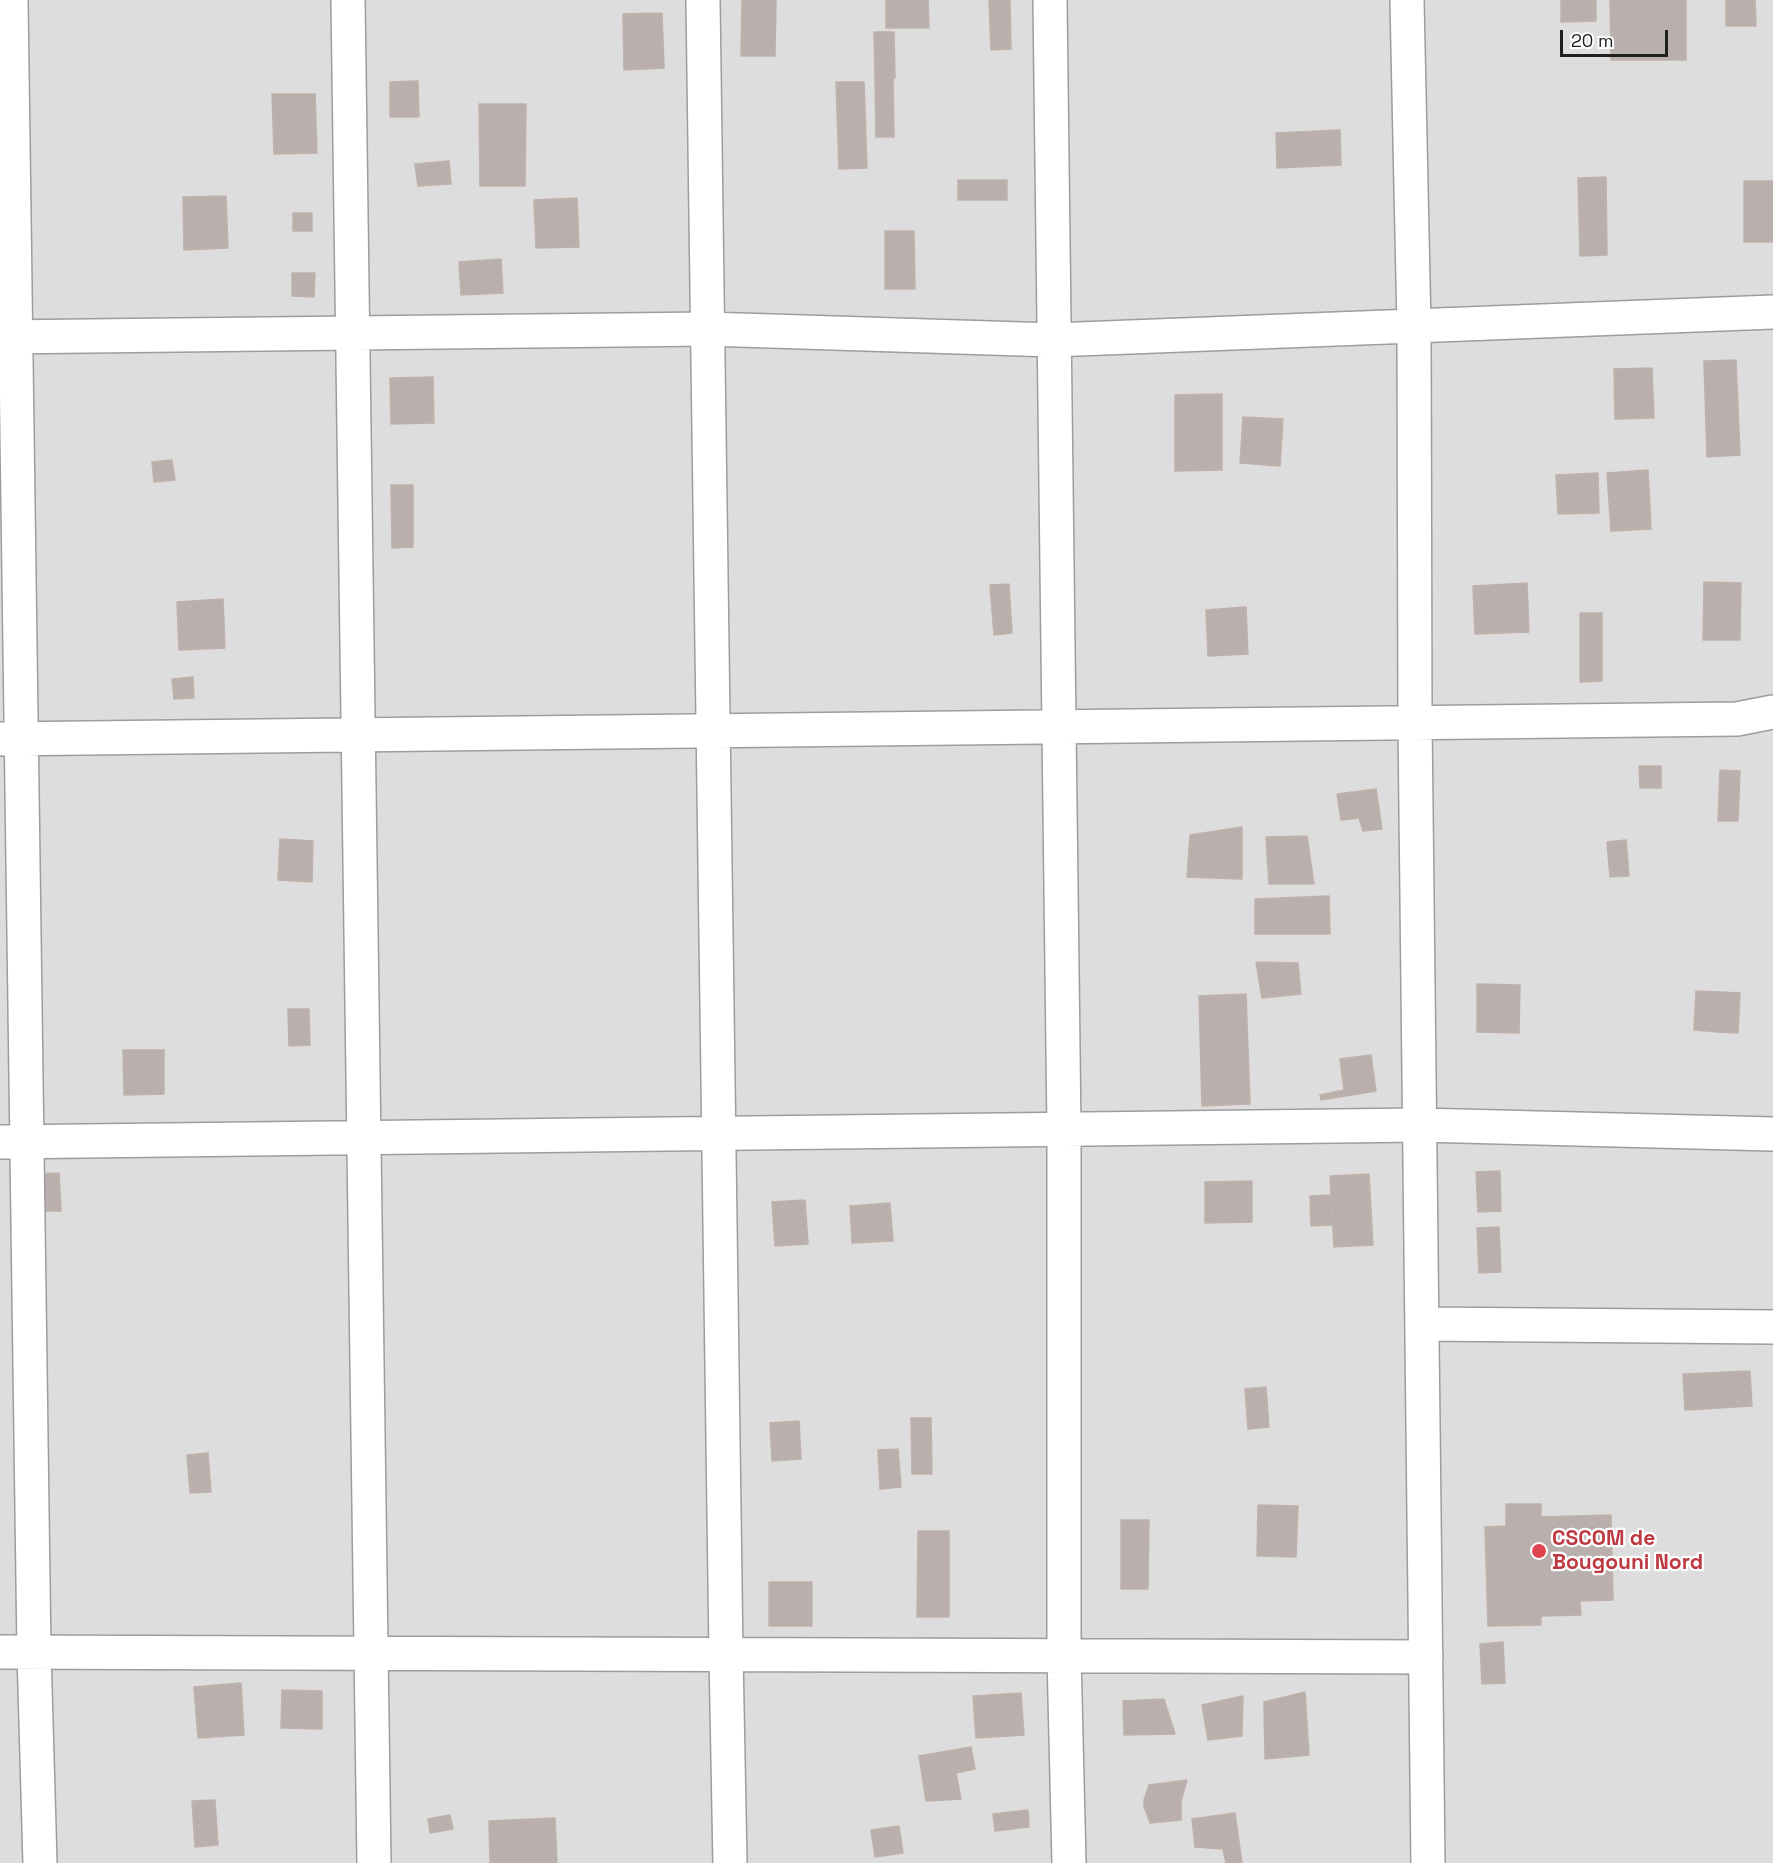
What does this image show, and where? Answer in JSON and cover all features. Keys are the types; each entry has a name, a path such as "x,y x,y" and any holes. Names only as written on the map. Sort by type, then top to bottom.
{"street":[{"path":"11,0 8,337 13,1142 34,1652 40,1863"},
{"path":"348,0 374,1863"},
{"path":"703,0 730,1863"},
{"path":"1050,0 1064,1130 1064,1656 1069,1863"},
{"path":"1407,0 1414,327 1415,722 1428,1863"},
{"path":"8,337 708,329 1053,340 1773,312"},
{"path":"10,739 1737,719 1773,711"},
{"path":"13,1142 1420,1125 1773,1134"},
{"path":"1423,1324 1773,1328"},
{"path":"0,1652 1425,1657"}],"shaded area":[{"path":"0,0 1773,0 1773,1863 0,1863"}],"building":[{"path":"742,0 776,0 775,56 741,56"},
{"path":"886,0 928,0 929,28 886,28"},
{"path":"989,0 1010,0 1011,49 991,50"},
{"path":"1561,0 1596,0 1596,21 1561,22"},
{"path":"1610,0 1686,0 1686,60 1611,60"},
{"path":"1726,0 1755,0 1756,26 1726,26"},
{"path":"662,13 664,68 624,70 623,14"},
{"path":"874,32 894,32 895,78 875,78"},
{"path":"893,77 894,137 876,137 875,78"},
{"path":"418,81 419,117 390,117 390,82"},
{"path":"836,82 864,82 867,168 839,169"},
{"path":"272,94 315,94 317,153 274,154"},
{"path":"479,104 526,104 525,186 480,186"},
{"path":"1340,130 1341,165 1277,168 1276,133"},
{"path":"449,161 451,184 418,186 415,164"},
{"path":"1606,177 1607,255 1580,256 1578,178"},
{"path":"958,180 1007,180 1007,200 958,200"},
{"path":"1744,181 1773,181 1773,242 1744,242"},
{"path":"226,196 228,248 184,250 183,197"},
{"path":"577,198 579,247 536,248 534,200"},
{"path":"293,213 312,213 312,231 293,231"},
{"path":"885,231 914,231 915,289 885,289"},
{"path":"501,259 503,293 461,295 459,262"},
{"path":"292,273 315,273 314,297 292,296"},
{"path":"1736,360 1740,455 1707,457 1704,361"},
{"path":"1652,368 1654,418 1615,419 1614,369"},
{"path":"433,377 434,423 391,424 390,378"},
{"path":"1222,394 1222,470 1175,471 1175,395"},
{"path":"1243,417 1283,419 1280,466 1240,463"},
{"path":"172,460 175,480 154,482 152,462"},
{"path":"1648,470 1651,529 1611,531 1607,473"},
{"path":"1598,473 1599,513 1558,514 1556,475"},
{"path":"391,485 413,485 413,547 392,548"},
{"path":"1704,582 1741,583 1740,640 1703,640"},
{"path":"1527,583 1529,632 1475,634 1473,586"},
{"path":"1009,584 1012,633 994,635 990,585"},
{"path":"223,599 225,648 179,650 177,602"},
{"path":"1246,607 1248,654 1208,656 1206,610"},
{"path":"1580,613 1602,613 1602,681 1580,682"},
{"path":"193,677 194,698 174,699 172,679"},
{"path":"1639,766 1661,766 1661,788 1640,788"},
{"path":"1720,770 1740,771 1738,821 1718,821"},
{"path":"1376,789 1382,829 1363,831 1359,818 1341,820 1337,794"},
{"path":"1242,827 1242,879 1187,877 1190,835"},
{"path":"1307,836 1314,884 1269,884 1266,837"},
{"path":"280,839 313,841 312,882 278,880"},
{"path":"1626,840 1629,876 1610,877 1607,842"},
{"path":"1329,896 1330,934 1255,934 1255,899"},
{"path":"1256,962 1298,963 1301,994 1262,998"},
{"path":"1477,984 1520,985 1519,1033 1477,1032"},
{"path":"1696,991 1720,992 1718,1032 1694,1030"},
{"path":"1720,992 1740,993 1738,1033 1718,1032"},
{"path":"1246,994 1250,1104 1202,1106 1199,996"},
{"path":"288,1009 309,1009 310,1045 289,1046"},
{"path":"123,1050 164,1050 164,1094 124,1095"},
{"path":"1371,1055 1376,1091 1321,1100 1320,1095 1344,1090 1340,1059"},
{"path":"1500,1171 1501,1211 1478,1212 1476,1172"},
{"path":"59,1173 61,1211 36,1211 35,1174"},
{"path":"1369,1174 1373,1245 1334,1247 1330,1176"},
{"path":"1252,1181 1252,1222 1205,1223 1205,1182"},
{"path":"1331,1195 1333,1225 1311,1226 1310,1196"},
{"path":"805,1200 808,1244 775,1246 772,1202"},
{"path":"890,1203 893,1241 852,1243 850,1206"},
{"path":"1499,1227 1501,1272 1479,1273 1477,1228"},
{"path":"1750,1371 1752,1406 1685,1410 1683,1374"},
{"path":"1266,1387 1269,1427 1248,1429 1245,1389"},
{"path":"911,1418 931,1418 932,1474 912,1474"},
{"path":"799,1421 801,1459 772,1461 770,1423"},
{"path":"898,1449 901,1487 880,1489 878,1450"},
{"path":"208,1453 211,1492 190,1493 187,1455"},
{"path":"1506,1504 1541,1504 1541,1517 1611,1515 1613,1600 1580,1601 1581,1615 1541,1616 1541,1625 1488,1626 1485,1527 1506,1526"},
{"path":"1258,1505 1298,1506 1296,1557 1257,1556"},
{"path":"1121,1520 1149,1520 1148,1589 1121,1589"},
{"path":"918,1531 949,1531 949,1617 917,1617"},
{"path":"769,1582 812,1582 812,1626 769,1626"},
{"path":"1503,1642 1505,1683 1482,1684 1480,1644"},
{"path":"241,1683 244,1735 198,1738 194,1687"},
{"path":"282,1690 322,1691 322,1729 281,1728"},
{"path":"1305,1692 1309,1755 1265,1759 1264,1702"},
{"path":"1021,1693 1024,1735 976,1738 973,1696"},
{"path":"1243,1696 1242,1736 1208,1740 1202,1705"},
{"path":"1164,1699 1175,1734 1124,1735 1123,1701"},
{"path":"971,1747 975,1769 956,1773 961,1799 926,1801 919,1756"},
{"path":"1187,1780 1181,1801 1144,1800 1149,1785"},
{"path":"215,1800 218,1845 195,1847 192,1801"},
{"path":"1144,1800 1181,1801 1181,1820 1150,1823"},
{"path":"1028,1810 1029,1827 995,1831 993,1814"},
{"path":"1235,1813 1242,1863 1226,1863 1223,1849 1195,1847 1192,1819"},
{"path":"450,1815 453,1829 430,1833 428,1819"},
{"path":"555,1818 557,1863 490,1863 489,1821"},
{"path":"899,1826 903,1853 875,1857 871,1830"}],"place":[{"name":"CSCOM de Bougouni Nord","path":"1539,1551"}]}
